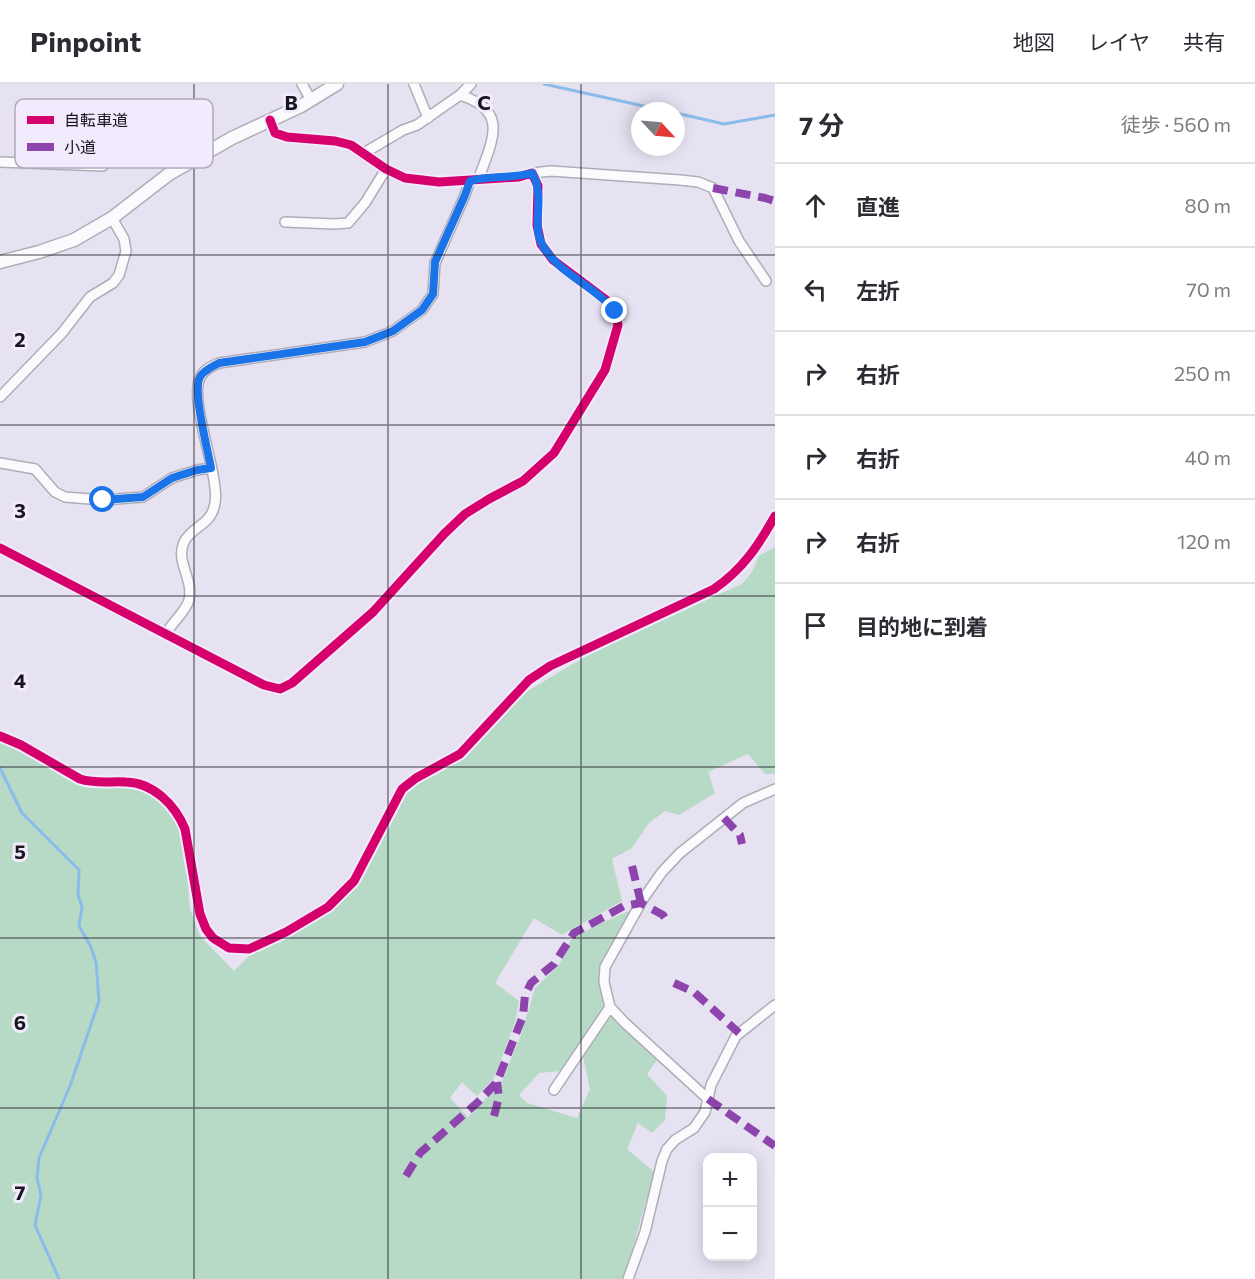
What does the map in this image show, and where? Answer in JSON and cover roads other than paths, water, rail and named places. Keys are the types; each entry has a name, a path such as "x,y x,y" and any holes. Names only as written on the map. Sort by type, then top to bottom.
{"main road":[{"path":"213,149 311,100 337,84"},
{"path":"0,262 74,240 112,218 180,168"}],"street":[{"path":"302,84 311,100"},
{"path":"414,84 428,118"},
{"path":"364,153 428,118 460,95 471,84"},
{"path":"166,634 181,614 189,598 190,589 181,559 183,545 186,538 208,520 214,507 216,493 197,396 200,377 219,363 365,342 393,331 422,310 433,294 435,262 492,140 491,112 483,105 460,95"},
{"path":"270,120 275,132 287,137 335,141 351,145 386,169 405,178 439,183 519,177 551,171 698,182 713,188 739,241 766,281"},
{"path":"0,162 15,163"},
{"path":"285,222 348,223 357,215 386,169"},
{"path":"0,548 264,685 280,688 291,682 373,612 465,514 523,481 554,453 605,370 618,325 615,311 605,299 553,260 541,244 537,225 538,186 532,173"},
{"path":"0,397 62,333 90,297 113,282 119,275 126,251 124,239 112,218"},
{"path":"0,463 34,469 55,492 65,497 103,500 143,497 172,478 211,468"},
{"path":"708,1099 610,1007 604,982 605,967 643,899 662,872 680,853 743,803 775,789"},
{"path":"628,1279 645,1232 664,1155 675,1140 694,1128 705,1112 711,1085 736,1036 775,1005"},
{"path":"554,1090 610,1007"}],"waterway":[{"path":"544,84 631,103"},
{"path":"685,115 724,124 775,115"},
{"path":"0,768 22,813 79,870 78,895 82,907 79,926 90,945 96,962 99,1001 70,1086 39,1158 37,1178 41,1195 35,1225 59,1279"}]}
